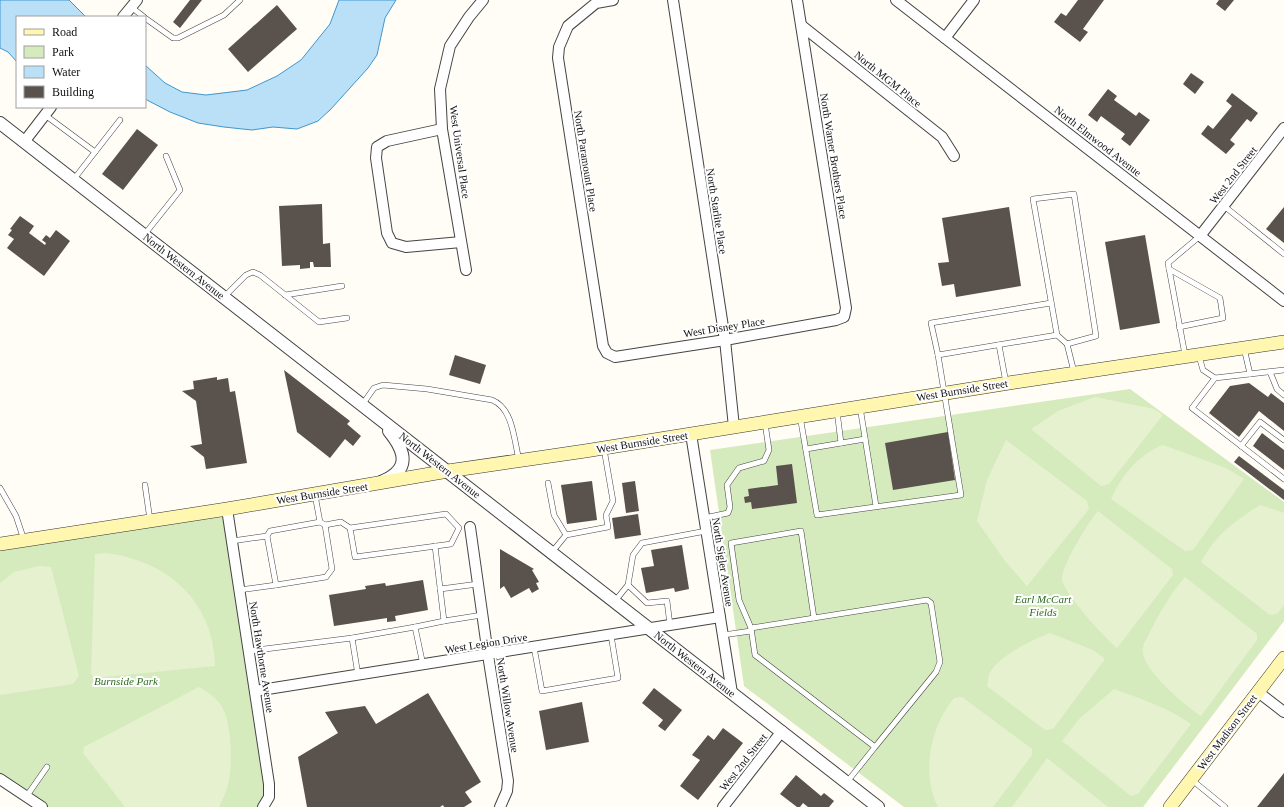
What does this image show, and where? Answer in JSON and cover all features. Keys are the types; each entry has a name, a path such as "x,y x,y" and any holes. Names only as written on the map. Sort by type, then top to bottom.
{"main road":[{"name":"West Burnside Street","path":"0,544 226,509 448,471 604,448 1006,383 1284,342"},
{"name":"West Madison Street","path":"1170,807 1284,658"}],"street":[{"name":"West Universal Place","path":"466,270 442,129 440,89 450,46 457,34 483,0"},
{"name":"North Paramount Place","path":"607,353 603,346 558,58 559,47 568,26 596,1 613,0"},
{"name":"North Starlite Place","path":"673,0 724,340 734,427"},
{"name":"North Warner Brothers Place","path":"797,0 846,308 844,317"},
{"name":"North Elmwood Avenue","path":"896,0 1284,301"},
{"path":"945,38 974,0"},
{"path":"124,16 134,4"},
{"name":"North MGM Place","path":"802,26 942,137 954,156"},
{"path":"24,142 48,111"},
{"name":"North Western Avenue","path":"0,123 878,807"},
{"name":"West 2nd Street","path":"1200,236 1284,128"},
{"path":"442,129 387,141 377,147 376,158 387,233 392,242 406,247 461,242"},
{"name":"West Disney Place","path":"607,353 615,357 724,340 836,320 844,317"},
{"path":"374,413 400,446 403,458 399,468 390,478 375,484"},
{"name":"North Sigler Avenue","path":"691,434 732,693"},
{"name":"North Hawthorne Avenue","path":"226,509 270,784 269,797 263,807"},
{"name":"North Willow Avenue","path":"470,527 508,781 507,791 500,807"},
{"name":"West Legion Drive","path":"255,691 720,617"},
{"path":"1258,692 1284,712"},
{"name":"West 2nd Street","path":"723,807 782,731"},
{"path":"0,779 42,807"}],"lane":[{"path":"146,18 173,38 178,38 224,15 240,0"},
{"path":"134,4 144,16"},
{"path":"48,111 95,152"},
{"path":"73,180 120,120"},
{"path":"144,235 180,190 166,156"},
{"path":"1067,344 1096,336 1074,194 1033,199 1056,335 1067,344 1075,373"},
{"path":"1224,206 1284,254"},
{"path":"1185,356 1168,263 1200,236"},
{"path":"1169,269 1220,298 1223,318 1179,327"},
{"path":"224,298 246,275 253,272 260,275 319,322 347,318"},
{"path":"285,294 342,286"},
{"path":"800,416 816,515 961,495 945,393 931,323 1051,303"},
{"path":"938,355 1056,335"},
{"path":"999,345 1006,383"},
{"path":"1244,348 1250,374"},
{"path":"1199,354 1203,370 1215,378 1284,370"},
{"path":"1270,372 1277,389 1284,395"},
{"path":"1215,378 1192,408 1284,479"},
{"path":"362,405 374,388 383,385 427,389 492,400 501,404 508,415 519,461"},
{"path":"860,407 876,506"},
{"path":"837,410 841,443"},
{"path":"704,518 728,513 730,507 727,485 739,468 764,461 769,450 764,422"},
{"path":"1241,446 1260,422 1284,440"},
{"path":"806,449 866,439"},
{"path":"552,552 566,534 608,527 606,515 614,501 604,448"},
{"path":"548,483 554,516 566,534"},
{"path":"144,485 150,521"},
{"path":"0,488 16,516 24,540"},
{"path":"239,590 326,577 332,569 315,494"},
{"path":"276,585 267,536 270,531 322,523 341,522 350,528 446,514 459,528"},
{"path":"459,528 470,527"},
{"path":"350,528 355,556 451,544 459,528"},
{"path":"615,601 628,585 633,555 642,543 706,531"},
{"path":"814,618 800,531 730,543 739,600 751,630 755,655 875,747"},
{"path":"232,541 267,536"},
{"path":"435,546 444,621"},
{"path":"440,589 478,584"},
{"path":"628,585 646,603 666,600 670,625"},
{"path":"723,635 814,618 927,600 932,603 940,662 936,672 847,782"},
{"path":"249,651 352,638 482,615"},
{"path":"415,627 423,665"},
{"path":"534,647 542,691 618,678 611,635"},
{"path":"352,638 358,675"},
{"path":"26,797 47,767"},
{"path":"1191,779 1225,807"}],"green space":[{"name":"Earl McCart Fields","path":"1130,389 1284,502 1284,621 1143,807 904,807 744,686 710,450"},
{"path":"1095,397 1154,409 1163,415 1109,484 1101,486 1031,429 1058,411"},
{"path":"1006,440 1087,501 1089,509 1027,586 1005,561 977,521 987,480"},
{"path":"1163,445 1226,468 1244,479 1193,550 1185,551 1111,499 1120,482 1132,467 1146,454"},
{"path":"1260,505 1284,513 1284,605 1277,614 1270,615 1201,562 1219,536 1226,529"},
{"name":"Burnside Park","path":"227,509 269,784 263,807 42,807 0,779 0,544"},
{"path":"1098,511 1172,569 1173,575 1117,648 1103,635 1076,604 1064,585 1062,578 1066,563 1083,533"},
{"path":"107,553 150,565 184,588 196,604 206,622 212,643 215,666 94,678 91,674 95,554"},
{"path":"39,566 51,567 79,676 73,684 0,695 0,583 14,572"},
{"path":"1185,577 1257,634 1257,640 1201,716 1185,704 1156,676 1148,666 1143,648 1145,641 1165,604"},
{"path":"1050,633 1093,650 1105,659 1053,729 1045,730 987,686 990,672 995,665 1009,654 1026,644"},
{"path":"199,687 218,701 228,723 231,764 229,781 219,807 125,807 83,753 84,747"},
{"path":"1114,689 1163,708 1191,724 1138,794 1131,796 1062,741 1080,718"},
{"path":"962,697 1032,749 1032,755 993,807 938,807 933,794 929,765 934,736 939,722 954,698"},
{"path":"1047,758 1108,807 1012,807"}],"water":[{"path":"0,0 69,0 85,16 16,16 16,61 8,52 0,48"},
{"path":"339,0 396,0 385,18 377,55 368,68 331,109 318,121 297,129 273,127 252,130 224,127 198,123 170,112 146,100 146,66 165,83 182,92 206,95 247,90 277,76 301,60 330,24"}],"building":[{"path":"190,0 202,0 180,28 173,22"},
{"path":"1078,0 1104,0 1083,29 1088,32 1080,42 1054,22 1061,13 1066,16"},
{"path":"1219,0 1234,0 1225,11 1216,4"},
{"path":"277,5 297,29 248,72 228,49"},
{"path":"1191,73 1204,82 1195,94 1183,84"},
{"path":"1108,89 1117,96 1114,100 1136,116 1139,112 1150,120 1130,146 1121,139 1125,134 1101,116 1097,122 1088,115"},
{"path":"1232,93 1258,113 1251,122 1247,119 1230,140 1235,144 1226,154 1201,134 1208,125 1213,129 1232,106 1226,101"},
{"path":"137,129 158,145 123,190 102,174"},
{"path":"322,204 323,244 330,243 331,267 314,267 313,262 310,262 310,268 300,269 300,265 282,266 279,206"},
{"path":"1009,207 1021,286 956,297 954,284 942,286 938,263 949,262 942,218"},
{"path":"1284,207 1284,243 1266,229"},
{"path":"20,216 34,226 29,233 45,245 46,243 42,240 46,235 50,238 56,230 70,241 44,276 7,248 14,239 8,235 12,230 10,229"},
{"path":"1145,235 1160,323 1120,330 1105,242"},
{"path":"455,355 486,365 480,384 449,375"},
{"path":"284,370 350,421 347,424 361,436 353,446 345,439 330,458 297,432"},
{"path":"217,377 217,380 228,378 230,392 235,391 247,463 206,469 204,457 190,446 202,444 196,401 182,391 194,389 193,381"},
{"path":"1249,383 1268,397 1271,393 1284,403 1284,431 1259,411 1239,437 1209,413 1230,386"},
{"path":"948,432 955,480 893,490 885,443"},
{"path":"1262,433 1284,450 1284,470 1253,446"},
{"path":"1239,456 1284,490 1284,500 1234,462"},
{"path":"792,464 797,503 752,509 751,502 745,503 744,497 749,496 748,489 778,485 776,466"},
{"path":"592,481 597,520 567,524 561,485"},
{"path":"635,481 639,511 626,513 622,483"},
{"path":"638,514 641,535 615,539 612,518"},
{"path":"682,545 689,589 675,592 674,588 646,593 641,568 654,566 651,550"},
{"path":"500,549 534,569 532,570 539,582 536,583 539,589 532,593 529,588 511,598 504,586 500,589"},
{"path":"423,580 428,610 395,616 396,621 387,622 387,618 334,626 329,595 366,589 365,586 385,583 386,586"},
{"path":"654,688 682,710 665,731 658,726 663,720 642,703"},
{"path":"428,693 481,782 465,792 472,802 464,807 444,807 443,805 440,807 307,807 298,757 338,733 325,712 365,706 376,724"},
{"path":"582,702 589,742 546,750 539,711"},
{"path":"723,728 743,743 698,800 680,786 700,760 692,755 708,735 714,740"},
{"path":"1284,773 1284,807 1257,807"},
{"path":"796,775 821,796 824,793 834,801 829,807 808,807 803,803 800,807 797,807 780,794"}]}
